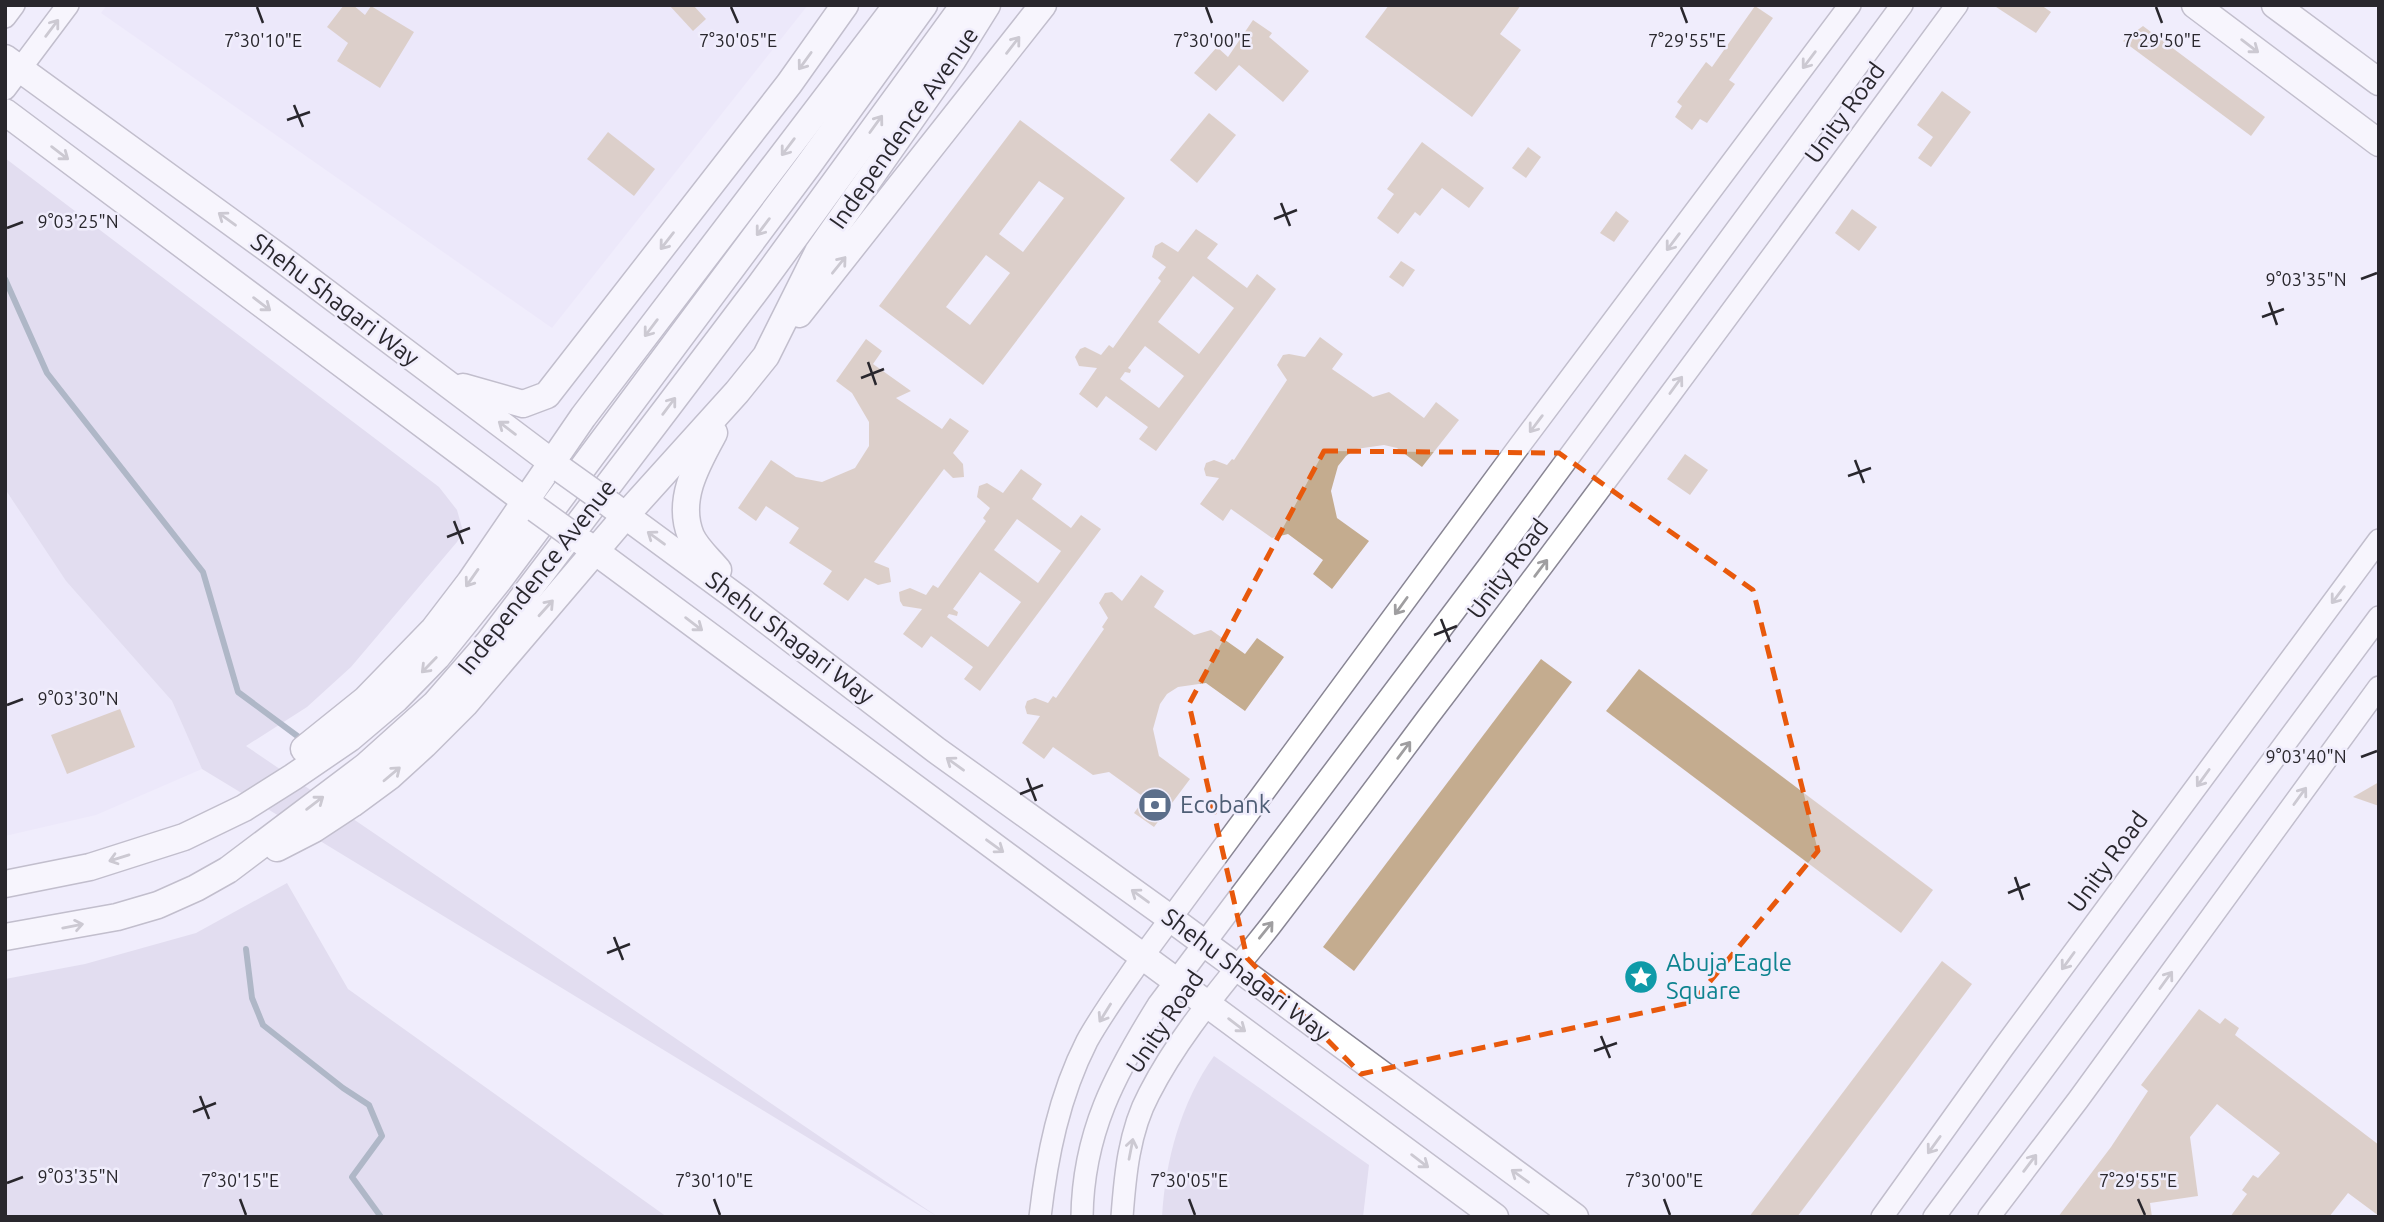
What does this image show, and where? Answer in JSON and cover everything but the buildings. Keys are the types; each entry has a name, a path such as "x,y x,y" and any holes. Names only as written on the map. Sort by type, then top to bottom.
{"main road":[{"path":"447,383 523,404 548,395 789,84 845,5"},
{"path":"184,837 328,732 365,700 435,629 530,505 557,466 592,405 897,5"},
{"name":"Independence Avenue","path":"5,884 89,867 184,837 243,808 350,738 396,699 437,657 512,563 799,178 924,5"},
{"name":"Independence Avenue","path":"228,870 375,758 427,712 461,677 760,285 964,5"},
{"name":"Independence Avenue","path":"5,937 117,917 148,908 196,888 314,829 390,776 465,704 618,510 737,392 766,356 818,252 952,61 987,5"},
{"path":"766,356 1043,5"},
{"path":"2195,5 2379,143"},
{"path":"2275,5 2379,82"},
{"name":"Shehu Shagari Way","path":"10,72 283,260 740,600 936,750 1170,918 1576,1217"},
{"name":"Shehu Shagari Way","path":"5,112 530,505 1495,1217"},
{"path":"737,392 695,469 685,509 691,536 740,600"}],"street":[{"path":"5,17 14,5"},
{"path":"10,72 68,5"},
{"path":"1040,1217 1045,1173 1066,1088 1088,1041 1143,956 1528,434 1850,5"},
{"name":"Unity Road","path":"1082,1217 1082,1195 1090,1146 1103,1104 1121,1065 1158,1005 1490,564 1902,5"},
{"name":"Unity Road","path":"1122,1217 1132,1140 1146,1098 1168,1058 1538,572 1957,5"},
{"name":"Unity Road","path":"1882,1217 2003,1048 2379,540"},
{"path":"1934,1217 2379,617"},
{"path":"1989,1217 2078,1100 2379,687"}],"highlighted area":[{"path":"1324,451 1559,453 1753,590 1818,851 1693,1002 1361,1074 1247,958 1189,704"}],"shaded area":[{"path":"107,5 808,5 552,328 101,13"},
{"path":"5,158 439,487 457,510 463,531 457,542 351,667 307,707 246,746 938,1217 202,769 172,701 66,581 5,489"},
{"path":"5,489 66,581 172,701 202,769 96,815 5,836"},
{"path":"287,883 348,989 667,1217 5,1217 5,979 85,964 196,933"},
{"path":"1214,1056 1369,1165 1363,1217 1162,1217 1167,1175 1177,1133 1192,1093"}],"waterway":[{"path":"5,279 47,373 203,572 238,692 300,738"},
{"path":"246,949 252,998 263,1025 369,1105 382,1136 352,1177 381,1217"}],"place":[{"name":"Ecobank","path":"1155,805"},
{"name":"Abuja Eagle Square","path":"1641,977"}]}
